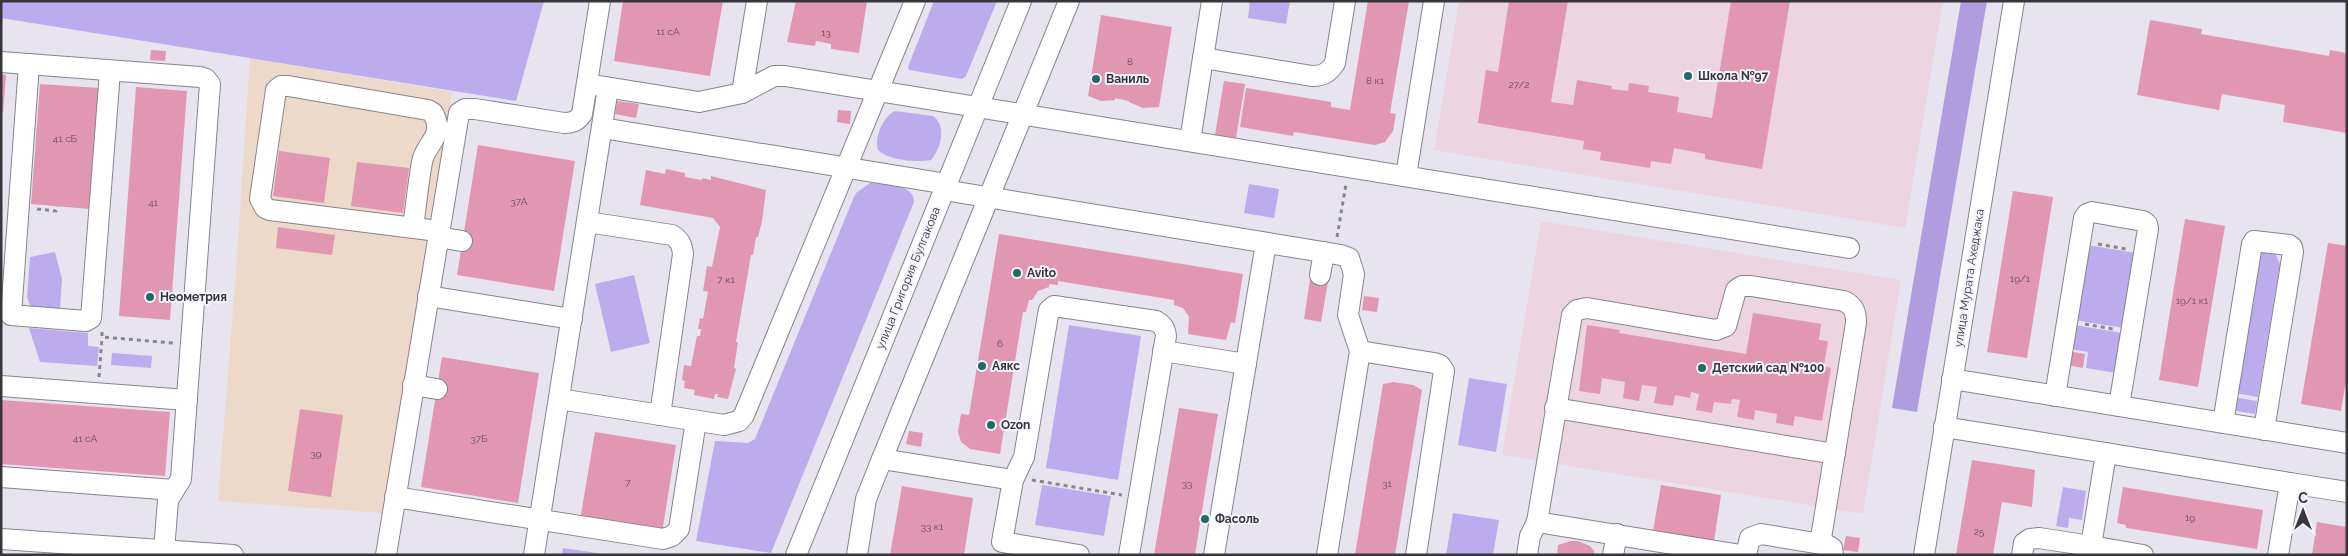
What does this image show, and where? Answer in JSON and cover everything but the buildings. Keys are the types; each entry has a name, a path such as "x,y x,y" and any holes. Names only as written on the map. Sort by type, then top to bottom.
{"street":[{"path":"386,555 459,114 465,109 475,109 572,123 578,120 582,114 600,1"},
{"path":"742,93 757,1"},
{"path":"559,399 696,421 732,424 739,421 744,414 915,1"},
{"name":"улица Григория Булгакова","path":"796,555 1021,1"},
{"path":"857,555 866,499 1069,1"},
{"path":"1190,141 1212,1"},
{"path":"1203,58 1322,76 1335,63 1345,1"},
{"path":"1406,176 1434,1"},
{"name":"улица Мурата Ахеджака","path":"1924,555 2014,1"},
{"path":"1,62 200,77 206,79 210,84 181,479 168,500 164,551"},
{"path":"29,64 6,315 86,321 91,318 110,71"},
{"path":"587,84 698,102 742,93 774,76 785,76 1190,141 1225,141 1406,176 1849,248"},
{"path":"413,228 423,157 435,137 437,123 433,113 428,110 288,86 281,86 276,90 260,199 265,208 413,228 462,241"},
{"path":"534,555 608,88"},
{"path":"602,128 846,168 945,187 988,198 1329,253 1349,258 1353,266 1348,315 1360,351 1327,555"},
{"path":"2054,396 2084,218 2092,212 2143,221 2148,224 2119,406"},
{"path":"587,222 672,236 678,239 682,245 683,254 660,415"},
{"path":"2223,423 2252,244 2254,241 2260,240 2289,245 2292,247 2293,252 2264,430"},
{"path":"1214,555 1266,243"},
{"path":"1320,275 1329,253"},
{"path":"1526,555 1530,536 1537,522 1570,321 1572,315 1577,310 1586,308 1716,330 1726,326 1736,290 1742,286 1844,301 1852,305 1856,314 1856,323 1835,454 1827,549 1755,535 1750,538 1746,555"},
{"path":"428,296 572,320"},
{"path":"1078,555 1002,549 1013,478 1024,457 1049,310 1054,306 1156,321 1162,324 1165,329 1140,498 1129,555"},
{"path":"1163,351 1246,364"},
{"path":"1360,351 1434,363 1440,365 1444,371 1416,555"},
{"path":"1952,379 2347,443"},
{"path":"413,385 437,388"},
{"path":"1,386 187,400"},
{"path":"1555,408 1835,454"},
{"path":"395,497 663,540 672,536 679,529 696,421"},
{"path":"1944,427 2347,492"},
{"path":"2090,551 2106,453"},
{"path":"882,459 1013,478"},
{"path":"1,477 174,490"},
{"path":"2278,555 2290,483"},
{"path":"1537,522 1741,555"},
{"path":"1614,555 1617,534"},
{"path":"2022,555 2024,543 2030,539 2039,538 2090,551 2143,555"},
{"path":"1,539 233,555"}],"path":[{"path":"1329,253 1349,166"},
{"path":"29,208 56,211 57,206"},
{"path":"2080,241 2145,252"},
{"path":"91,318 103,327 98,393"},
{"path":"2067,321 2132,332"},
{"path":"102,337 191,344"},
{"path":"1013,478 1140,498"}],"shaded area":[{"path":"1,1 544,1 516,101 1,18"},
{"path":"934,1 997,1 966,76 962,79 909,70 908,67"},
{"path":"1250,1 1290,1 1286,24 1248,18"},
{"name":"Школа №97","path":"1459,1 1943,1 1905,228 1434,150"},
{"path":"1961,1 1987,1 1917,412 1892,408"},
{"path":"250,58 452,92 429,244 382,513 218,501"},
{"path":"895,111 933,116 937,120 940,125 941,137 938,149 931,160 903,160 888,156 878,150 878,134 883,123"},
{"path":"870,183 904,188 913,196 914,202 771,553 696,541 715,441 748,443 755,439 853,199 856,193"},
{"path":"1249,184 1279,189 1274,218 1244,213"},
{"name":"Детский сад №100","path":"1541,221 1901,280 1863,514 1502,455"},
{"path":"2087,245 2136,253 2124,328 2074,320"},
{"path":"2266,251 2275,253 2280,264 2258,397 2234,393 2257,255"},
{"path":"55,252 62,279 60,309 34,307 30,305 27,297 30,257"},
{"path":"634,275 650,343 611,352 595,284"},
{"path":"1069,325 1141,336 1118,480 1046,468"},
{"path":"2074,325 2123,333 2116,373 2086,368 2088,352 2070,349"},
{"path":"29,328 88,333 88,346 99,347 97,366 40,362"},
{"path":"112,353 152,356 151,368 111,365"},
{"path":"1469,378 1507,384 1496,452 1458,445"},
{"path":"2233,397 2257,401 2255,414 2231,410"},
{"path":"1042,485 1111,496 1104,536 1035,525"},
{"path":"2063,487 2086,491 2082,520 2069,518 2068,528 2056,526"},
{"path":"1453,513 1499,520 1493,555 1446,555"},
{"path":"563,548 610,555 562,554"}],"place":[{"name":"Школа №97","path":"1688,76"},
{"name":"Ваниль","path":"1096,79"},
{"name":"Avito","path":"1017,273"},
{"name":"Неометрия","path":"150,297"},
{"name":"Аякс","path":"982,366"},
{"name":"Детский сад №100","path":"1702,368"},
{"name":"Ozon","path":"991,425"},
{"name":"Фасоль","path":"1205,519"}]}
